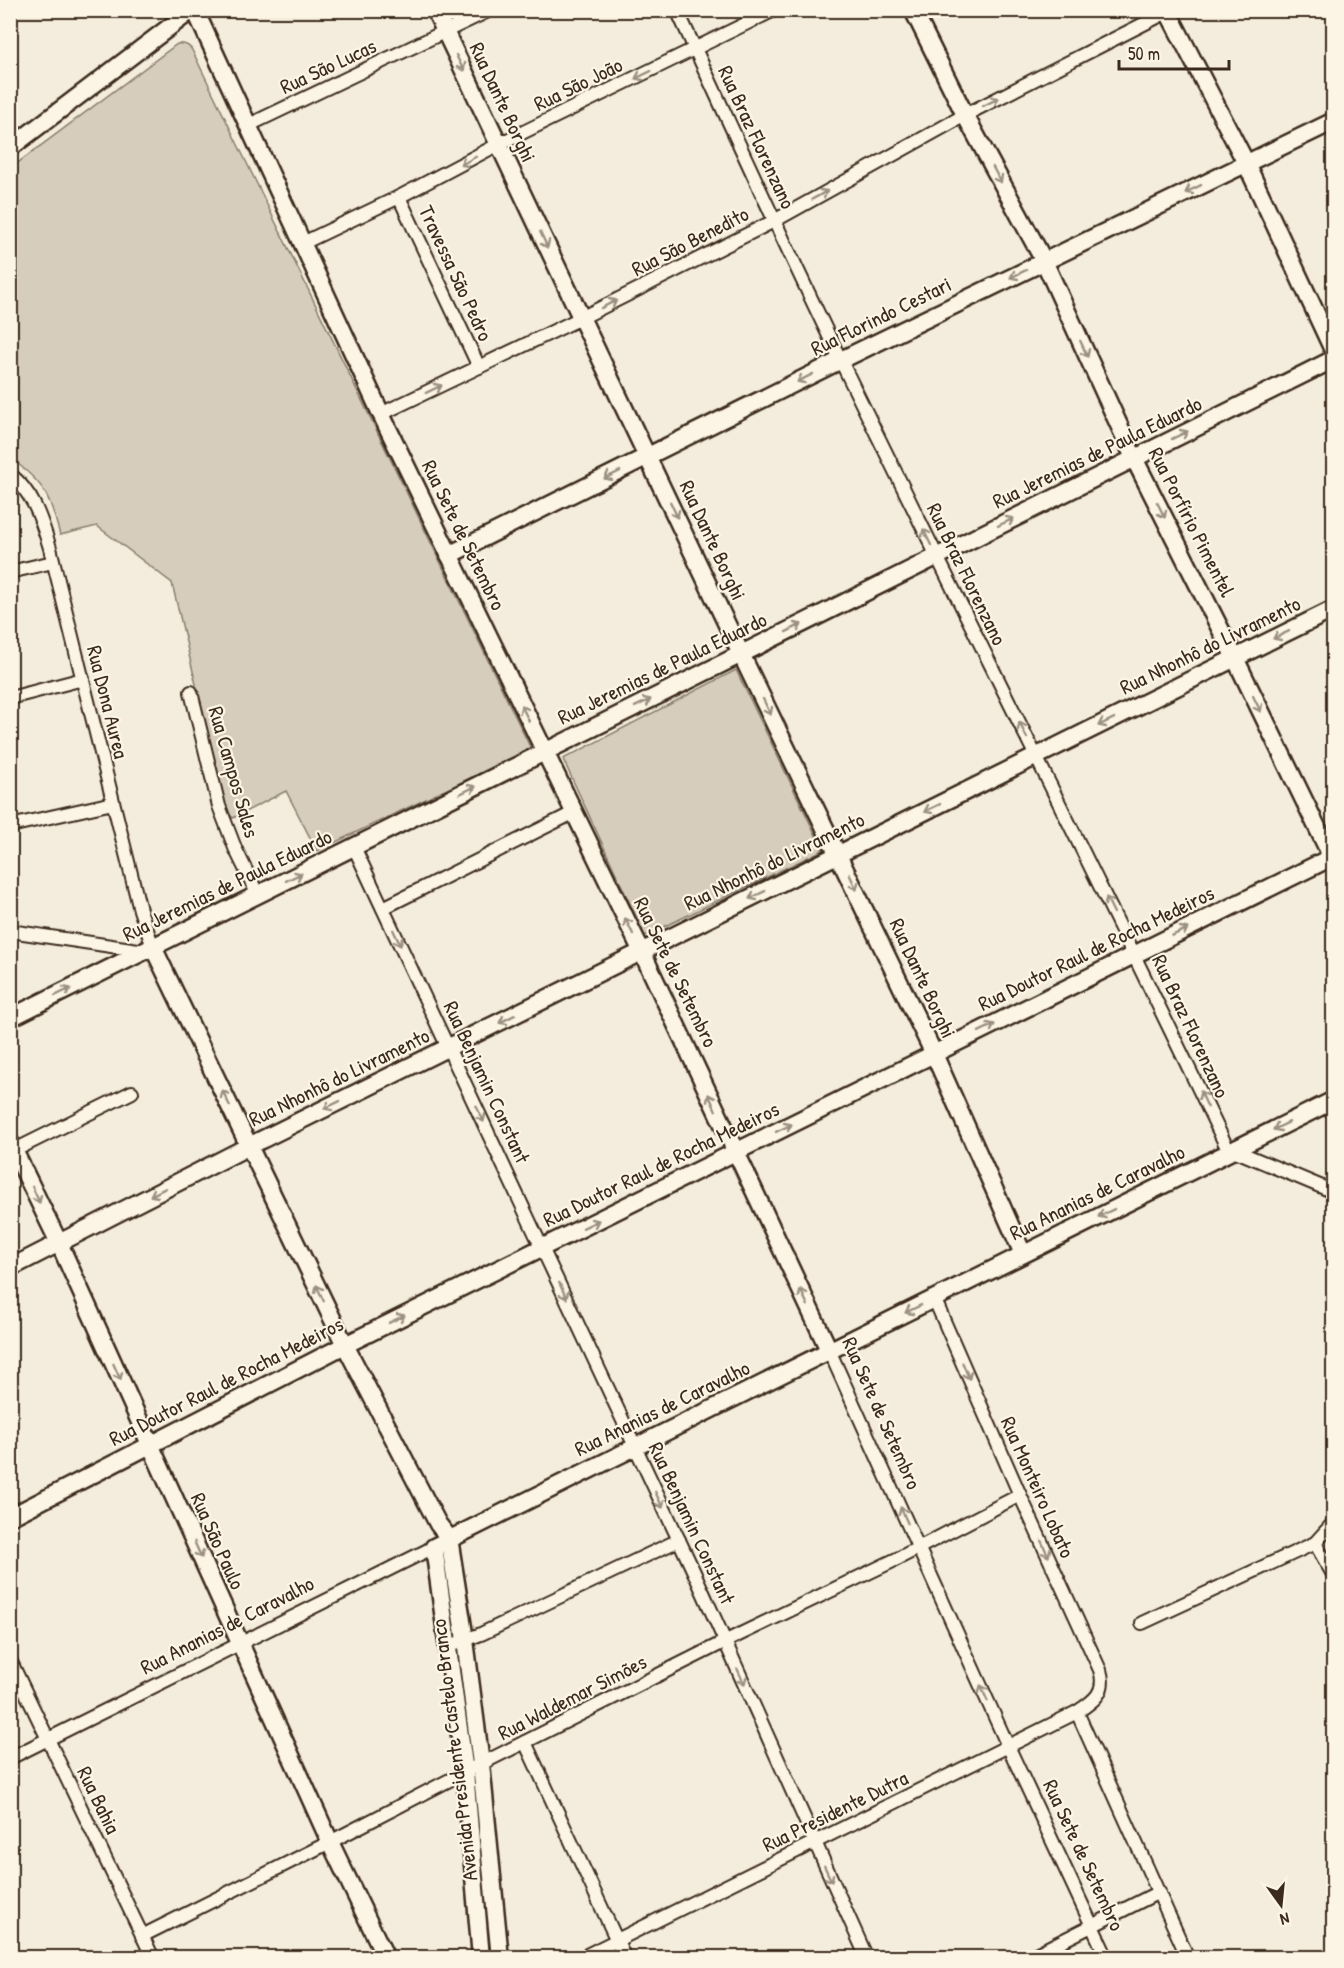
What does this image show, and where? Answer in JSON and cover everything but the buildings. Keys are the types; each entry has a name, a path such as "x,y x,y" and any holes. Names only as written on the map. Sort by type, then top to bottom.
{"street":[{"name":"Rua Sete de Setembro","path":"193,10 249,125 381,414 642,952 830,1350 1008,1746 1107,1958"},
{"path":"10,148 193,10"},
{"name":"Rua Dante Borghi","path":"435,10 649,456 741,654 934,1053 1023,1254"},
{"name":"Rua São Lucas","path":"249,125 490,10"},
{"name":"Rua Braz Florenzano","path":"677,10 841,360 1135,954 1229,1152"},
{"name":"Rua São João","path":"303,243 399,197 499,144 774,10"},
{"name":"Rua Porfírio Pimentel","path":"913,10 964,115 1044,261 1134,458 1333,858"},
{"path":"1168,11 1246,163 1334,352"},
{"name":"Rua São Benedito","path":"381,414 581,318 774,220 964,115 1168,11"},
{"name":"Rua Florindo Cestari","path":"449,555 841,360 1334,121"},
{"name":"Travessa São Pedro","path":"399,197 479,367"},
{"name":"Rua Jeremias de Paula Eduardo","path":"10,1018 1334,359"},
{"name":"Rua Dona Aurea","path":"10,474 32,497 39,513 83,679 149,949"},
{"path":"10,572 53,562"},
{"name":"Rua Nhonhô do Livramento","path":"10,1268 249,1146 1334,609"},
{"path":"10,698 83,679"},
{"name":"Rua Campos Sales","path":"191,692 219,806 235,848 258,895"},
{"path":"10,825 113,803"},
{"path":"383,908 573,813"},
{"name":"Rua Benjamin Constant","path":"354,847 726,1641 867,1958"},
{"name":"Rua Doutor Raul de Rocha Medeiros","path":"10,1517 345,1345 1333,858"},
{"path":"10,931 149,949 249,1146 345,1345 438,1524 449,1538"},
{"path":"13,1146 132,1092"},
{"name":"Rua Ananias de Caravalho","path":"10,1758 1334,1100"},
{"name":"Rua São Paulo","path":"13,1146 330,1842 386,1958"},
{"path":"1229,1152 1241,1153 1334,1192"},
{"name":"Rua Monteiro Lobato","path":"934,1298 1020,1496 1100,1670 1101,1692"},
{"name":"Rua Waldemar Simões","path":"142,1936 726,1641 1020,1496"},
{"path":"1142,1623 1315,1543 1334,1522"},
{"name":"Avenida Presidente Castelo Branco","path":"449,1538 481,1764 500,1958"},
{"path":"447,1647 679,1540"},
{"path":"1315,1543 1334,1576"},
{"name":"Avenida Presidente Castelo Branco","path":"434,1547 465,1772 482,1958"},
{"name":"Rua Bahia","path":"10,1660 153,1958"},
{"name":"Rua Presidente Dutra","path":"581,1958 1077,1712 1092,1702 1101,1692"},
{"path":"1077,1712 1188,1958"},
{"path":"525,1742 625,1958"},
{"path":"1028,1958 1159,1892"}],"shaded area":[{"path":"177,44 187,45 193,52 531,749 317,851 286,791 233,818 226,811 172,583 97,526 60,535 48,499 39,483 11,458 11,168"},
{"path":"736,670 823,850 645,936 563,759"}]}
